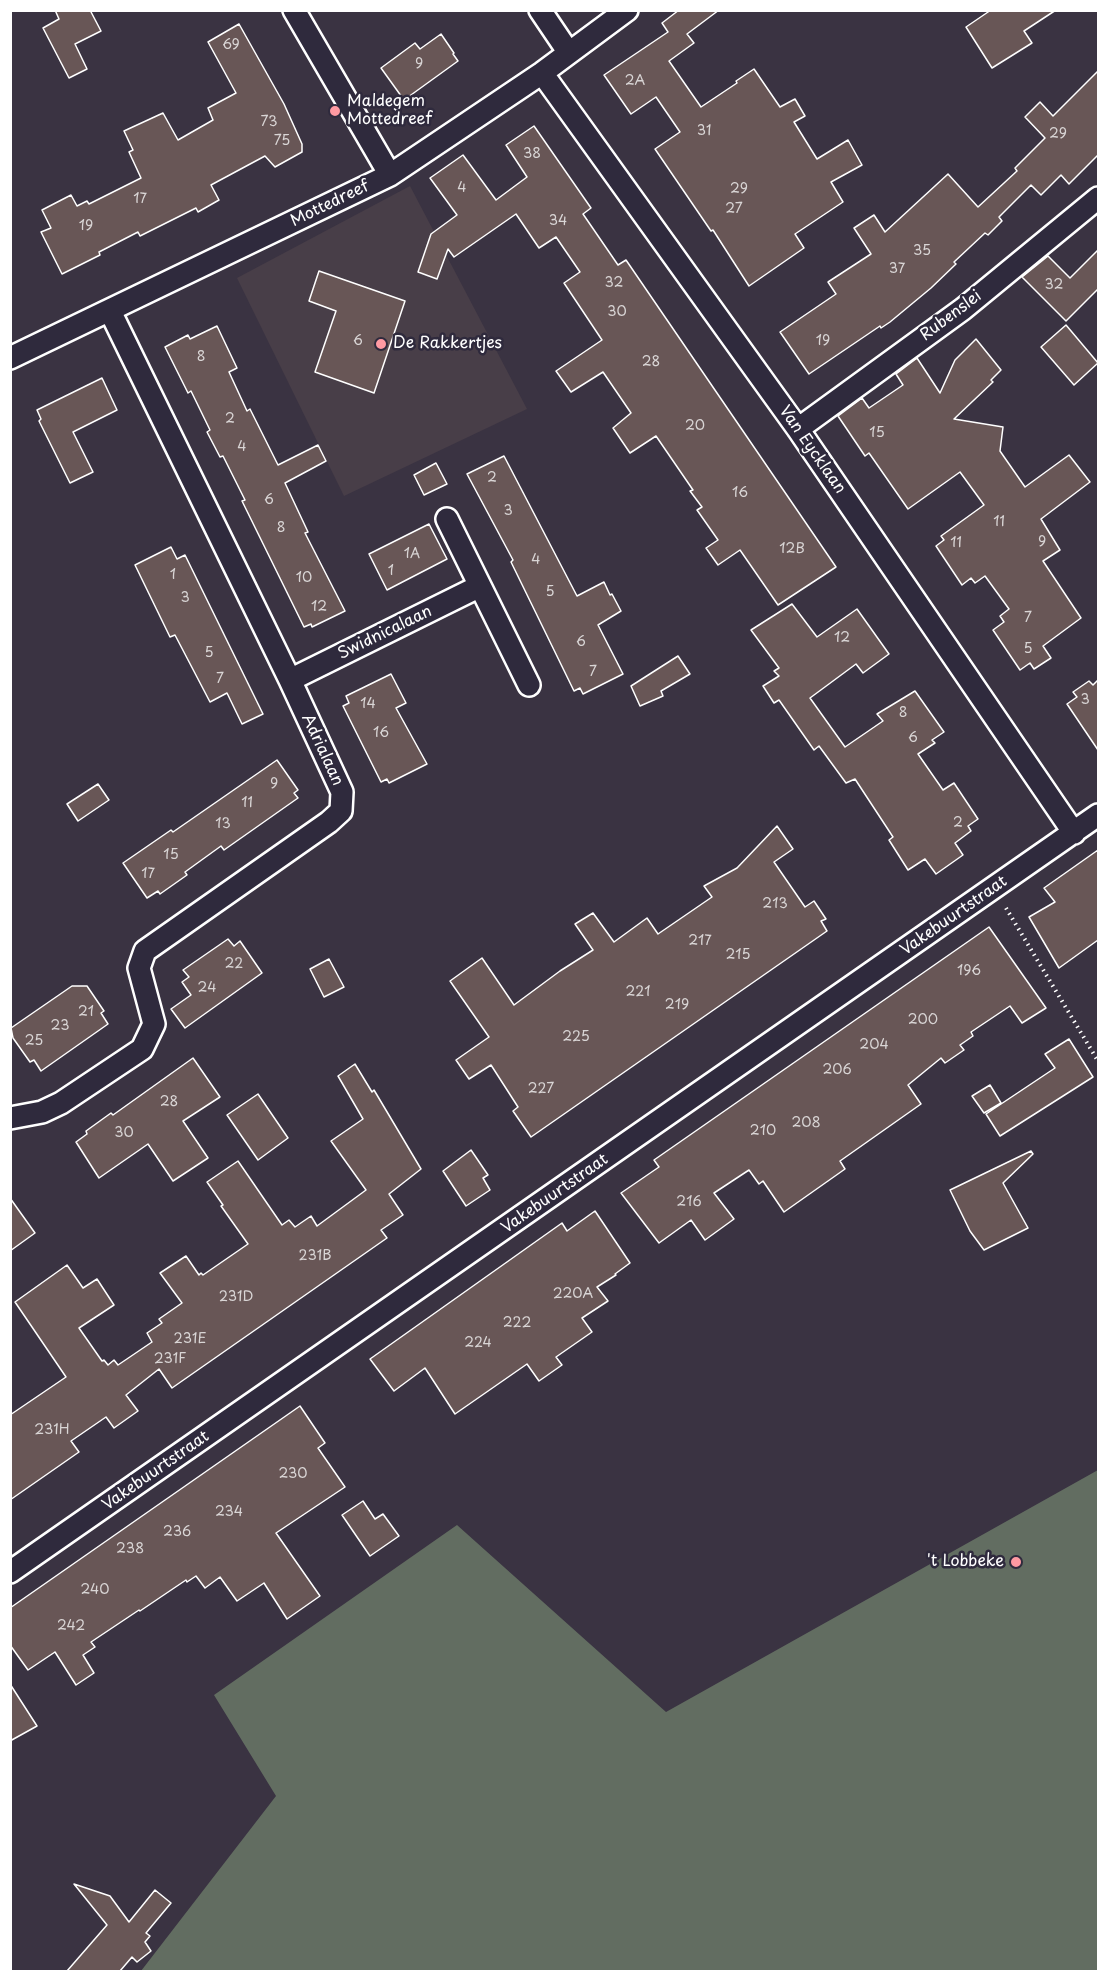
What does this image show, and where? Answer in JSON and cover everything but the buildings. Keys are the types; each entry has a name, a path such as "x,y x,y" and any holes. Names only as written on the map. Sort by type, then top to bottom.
{"street":[{"path":"294,10 390,176"},
{"path":"540,10 569,53"},
{"name":"Mottedreef","path":"10,358 390,176 542,73 627,10"},
{"name":"Van Eycklaan","path":"542,73 798,429 1074,832"},
{"name":"Rubenslei","path":"798,429 963,309 1098,198"},
{"name":"Adrialaan","path":"10,1118 42,1112 61,1103 142,1049 154,1024 139,968 145,951 329,822 341,811 342,792 290,680 110,311"},
{"path":"447,519 529,685"},
{"name":"Swidnicalaan","path":"290,680 480,586"},
{"name":"Vakebuurtstraat","path":"10,1572 1098,815"}],"path":[{"path":"994,888 1098,1061"}],"shaded area":[{"name":"De Rakkertjes","path":"410,186 527,409 344,496 237,278"}],"green space":[{"path":"1098,1470 1098,1971 141,1971 276,1796 214,1695 457,1525 666,1712"}],"place":[{"name":"Maldegem Mottedreef","path":"335,111"},
{"name":"De Rakkertjes","path":"381,344"},
{"name":"'t Lobbeke","path":"1016,1562"}]}
